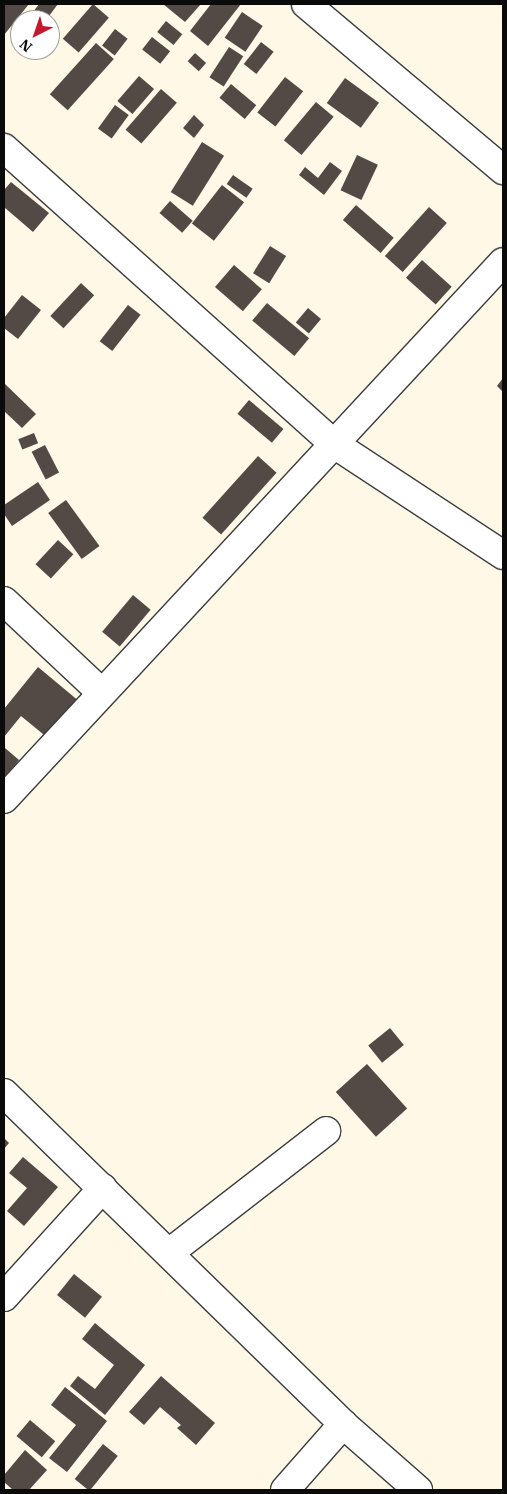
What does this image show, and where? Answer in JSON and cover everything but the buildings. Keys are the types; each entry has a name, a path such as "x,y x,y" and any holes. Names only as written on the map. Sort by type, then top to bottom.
{"street":[{"path":"306,4 503,170"},
{"path":"4,148 334,444 503,555"},
{"path":"4,799 503,262"},
{"path":"4,601 102,692"},
{"path":"4,1093 343,1424 418,1490"},
{"path":"169,1253 326,1131"},
{"path":"4,1297 103,1188"},
{"path":"285,1490 343,1424"}]}
